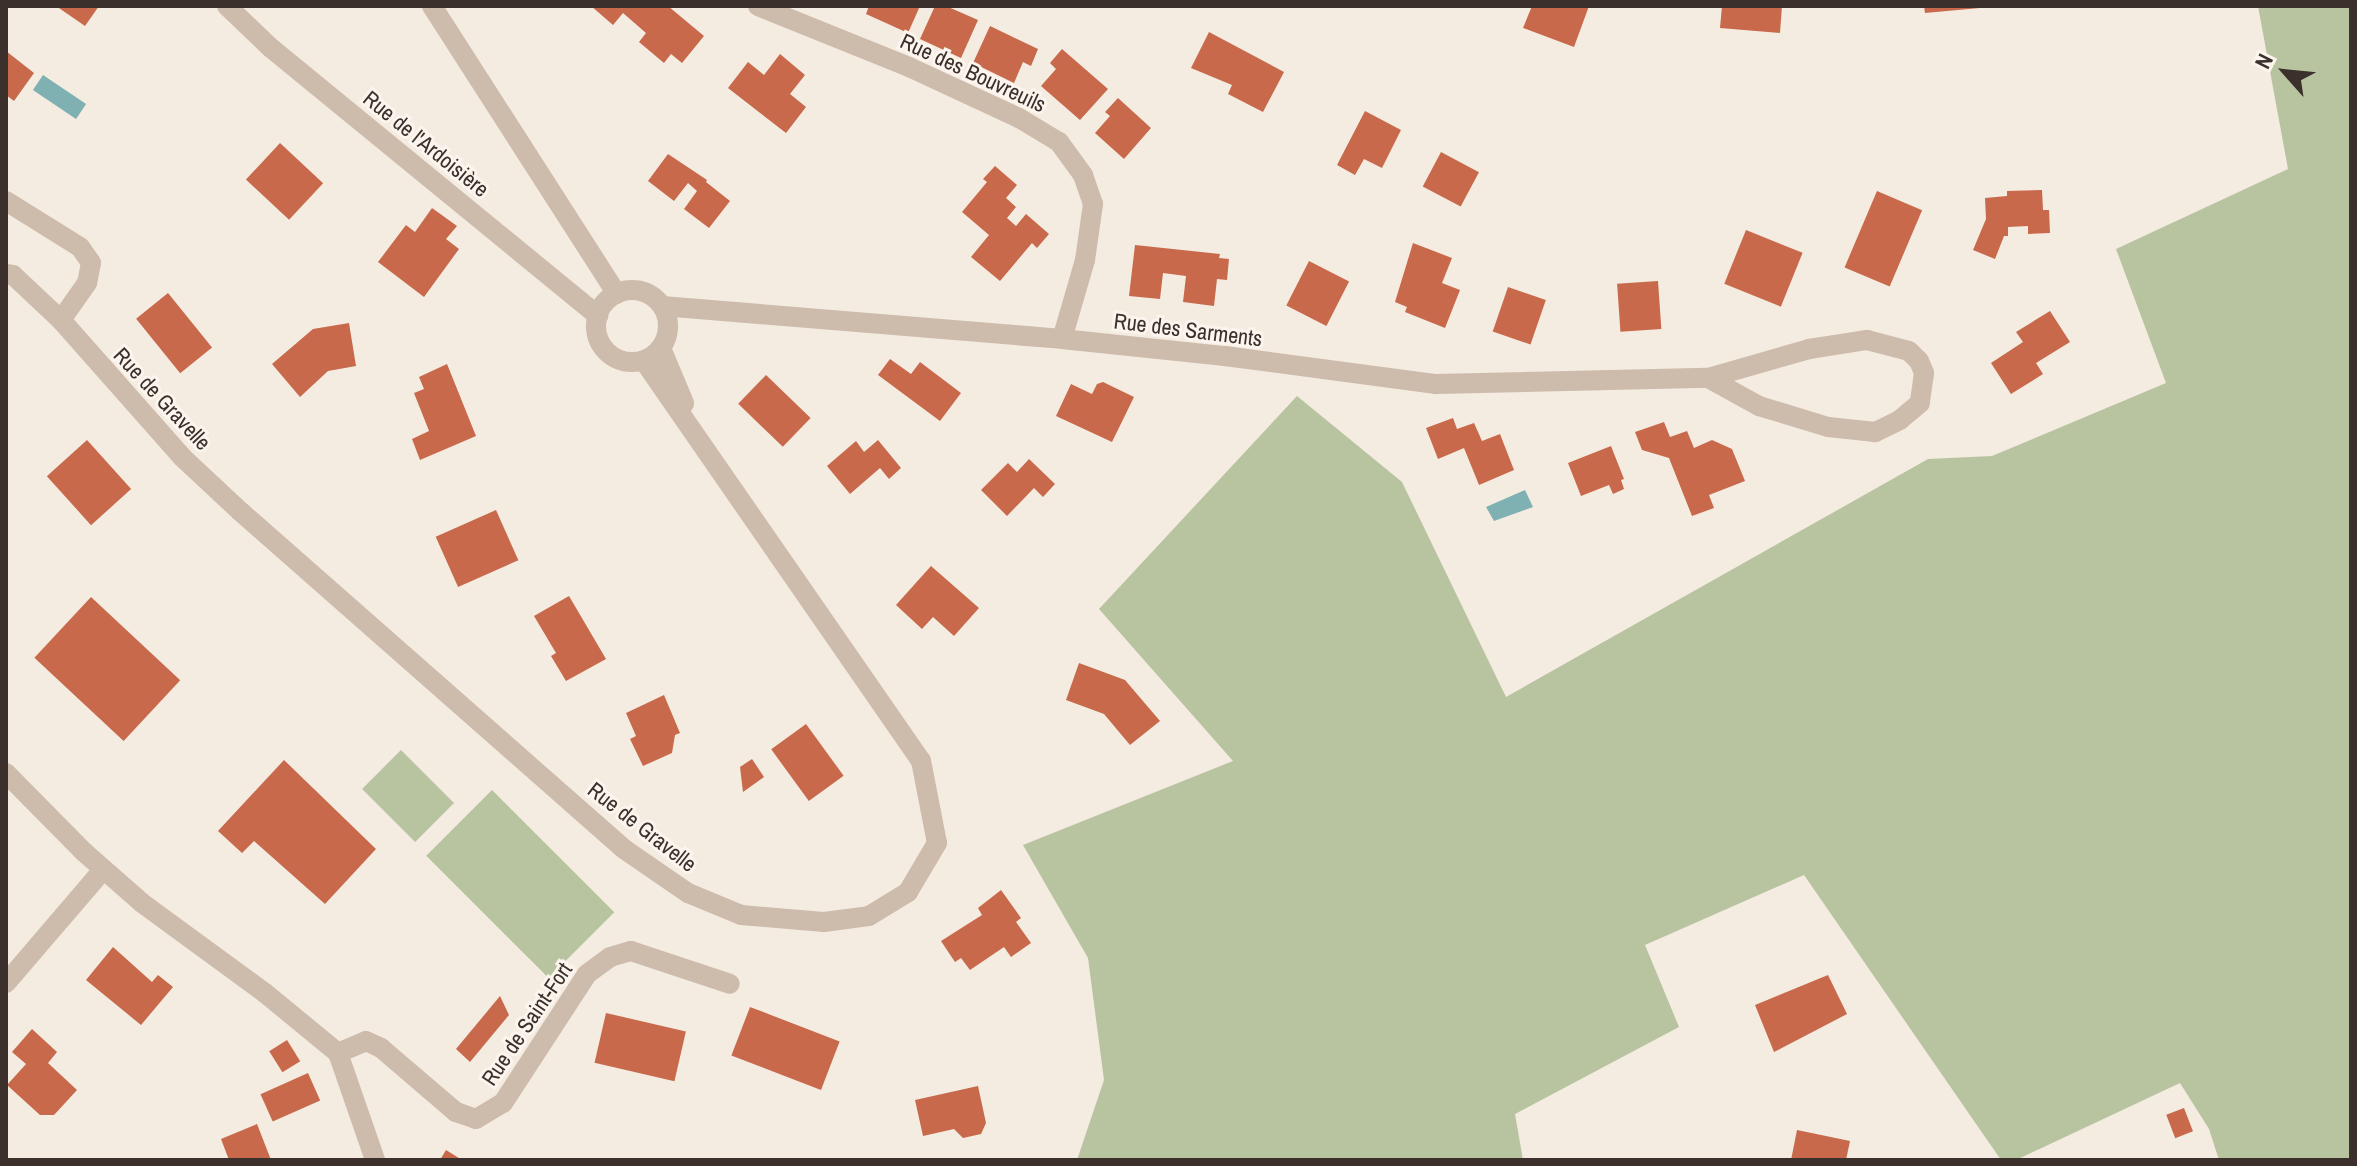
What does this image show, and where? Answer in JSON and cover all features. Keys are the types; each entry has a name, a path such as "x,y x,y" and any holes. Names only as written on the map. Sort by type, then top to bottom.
{"street":[{"name":"Rue de l'Ardoisière","path":"227,6 271,48 598,316"},
{"path":"432,6 617,294"},
{"name":"Rue des Bouvreuils","path":"760,7 923,73 1019,118 1059,142 1083,175 1093,204 1085,260 1062,339"},
{"path":"6,201 80,247 91,263 87,283 61,320"},
{"name":"Rue de Gravelle","path":"6,274 13,275 61,320 100,368 220,493 624,849 688,893 741,915 824,922 869,916 908,892 937,843 921,761 644,361"},
{"path":"637,291 655,299 662,306 668,327 661,348 644,361 632,363 612,356 598,338 598,316 609,299 617,294 637,291"},
{"name":"Rue des Sarments","path":"662,306 1062,339 1436,384 1708,378 1809,349 1867,340 1909,351 1919,361 1924,373 1920,403 1900,420 1875,432 1828,427 1759,406 1708,378"},
{"name":"Rue de Gravelle","path":"661,348 695,432"},
{"path":"6,773 103,870 142,903 265,993 338,1053 375,1160"},
{"path":"6,983 103,870"},
{"name":"Rue de Saint-Fort","path":"338,1053 366,1041 381,1048 456,1112 476,1119 503,1103 587,974 610,957 631,951 730,984"}],"green space":[{"path":"2258,6 2351,6 2351,1160 2219,1160 2209,1129 2180,1083 2016,1160 2001,1160 1804,875 1645,945 1679,1027 1515,1114 1523,1160 1077,1160 1104,1080 1088,958 1023,845 1233,761 1099,609 1297,396 1402,482 1506,697 1928,459 1992,456 2166,383 2116,249 2288,169"},
{"path":"401,750 454,803 415,842 362,789"},
{"path":"492,790 614,912 549,978 426,856"}],"water":[{"path":"43,75 86,104 76,119 33,90"},
{"path":"1525,490 1533,507 1494,521 1486,507"}],"building":[{"path":"56,6 99,6 85,26"},
{"path":"591,6 668,6 704,36 682,63 671,54 664,63 639,42 646,33 623,13 613,25"},
{"path":"869,6 920,6 908,33 866,14"},
{"path":"935,6 946,6 978,20 961,58 920,39"},
{"path":"1532,6 1589,6 1574,47 1523,28"},
{"path":"1722,6 1782,6 1780,33 1720,28"},
{"path":"1924,6 1980,6 1980,8 1925,13"},
{"path":"990,26 1038,49 1031,66 1023,62 1014,83 973,63"},
{"path":"1209,32 1284,72 1263,112 1228,94 1232,85 1191,68"},
{"path":"1062,49 1108,89 1080,120 1041,86 1056,69 1050,63"},
{"path":"6,51 34,73 14,101 6,95"},
{"path":"780,54 805,75 790,94 806,107 786,133 728,88 748,62 764,75"},
{"path":"1118,98 1151,128 1124,159 1095,133 1110,116 1105,112"},
{"path":"1365,111 1401,130 1382,168 1364,159 1355,175 1337,165"},
{"path":"280,143 323,183 289,220 246,180"},
{"path":"1441,152 1479,172 1461,207 1423,186"},
{"path":"668,154 707,180 730,201 709,228 684,209 697,191 688,183 674,201 648,181"},
{"path":"995,166 1017,185 1006,198 1016,207 1007,218 1016,226 1026,214 1049,234 1037,248 1032,243 1000,281 971,257 989,235 962,212 987,182 983,179"},
{"path":"2042,190 2043,210 2049,210 2050,233 2028,234 2028,226 2008,227 2008,236 2004,236 1995,259 1973,250 1986,219 1985,198 2007,196 2007,191"},
{"path":"1877,191 1922,210 1890,287 1845,267"},
{"path":"432,208 457,226 446,239 459,249 424,297 378,262 406,225 415,232"},
{"path":"1746,230 1803,253 1781,307 1724,284"},
{"path":"1413,243 1452,258 1442,283 1460,290 1445,328 1405,312 1407,307 1395,302"},
{"path":"1135,245 1220,254 1219,258 1229,259 1227,280 1217,279 1214,306 1183,302 1186,276 1163,273 1160,299 1129,296"},
{"path":"1309,261 1349,281 1326,326 1286,306"},
{"path":"1658,281 1661,329 1620,332 1617,284"},
{"path":"1508,287 1546,300 1531,344 1493,331"},
{"path":"168,293 212,347 180,373 136,319"},
{"path":"2050,311 2070,342 2036,363 2043,374 2011,394 1991,363 2023,342 2016,332"},
{"path":"349,323 356,366 328,371 300,397 272,364 313,329"},
{"path":"890,359 911,374 920,362 961,393 940,421 878,375"},
{"path":"447,364 476,436 420,460 412,439 429,431 414,393 424,389 419,377"},
{"path":"766,375 811,418 783,447 738,404"},
{"path":"1103,382 1134,397 1112,442 1056,416 1071,384 1092,394 1097,384"},
{"path":"1453,418 1457,429 1474,423 1482,441 1500,434 1514,470 1479,485 1464,448 1438,459 1426,428"},
{"path":"1664,422 1670,437 1687,431 1694,448 1712,440 1732,449 1745,481 1709,495 1714,508 1692,516 1669,458 1642,450 1635,432"},
{"path":"87,440 131,489 91,525 47,476"},
{"path":"878,440 901,468 889,479 880,468 850,494 827,466 856,441 864,452"},
{"path":"1611,446 1624,479 1621,480 1624,489 1613,494 1609,485 1581,496 1568,463"},
{"path":"1029,459 1055,484 1043,497 1034,488 1007,516 981,490 1008,463 1017,472"},
{"path":"496,510 518,560 458,587 436,537"},
{"path":"931,566 979,608 954,636 933,617 922,629 896,605"},
{"path":"569,596 606,659 566,681 551,656 556,653 534,616"},
{"path":"91,597 180,680 124,741 34,658"},
{"path":"1079,663 1125,680 1160,721 1130,745 1104,714 1066,700"},
{"path":"664,695 680,733 675,735 672,753 643,766 630,739 636,736 626,713"},
{"path":"806,724 844,776 809,801 771,749"},
{"path":"752,759 764,777 743,792 740,767"},
{"path":"284,760 376,849 325,904 254,841 242,853 218,831"},
{"path":"1001,890 1021,918 1016,922 1031,943 1011,957 1004,947 970,970 961,958 955,962 941,941 982,915 978,908"},
{"path":"113,947 152,982 158,975 173,987 141,1025 86,980"},
{"path":"1828,975 1847,1014 1774,1052 1755,1005"},
{"path":"500,996 509,1015 470,1062 456,1049"},
{"path":"750,1007 840,1041 821,1090 731,1056"},
{"path":"606,1013 686,1031 674,1081 595,1063"},
{"path":"32,1029 57,1052 48,1063 77,1090 54,1115 40,1115 7,1085 26,1064 12,1052"},
{"path":"287,1040 300,1061 282,1072 269,1051"},
{"path":"308,1073 320,1100 273,1122 260,1094"},
{"path":"978,1086 986,1123 981,1134 963,1138 954,1129 923,1136 915,1100"},
{"path":"2184,1108 2193,1131 2175,1138 2166,1115"},
{"path":"257,1124 271,1160 229,1160 221,1139"},
{"path":"1797,1130 1850,1141 1846,1160 1791,1160"},
{"path":"446,1150 462,1160 440,1160"}]}
